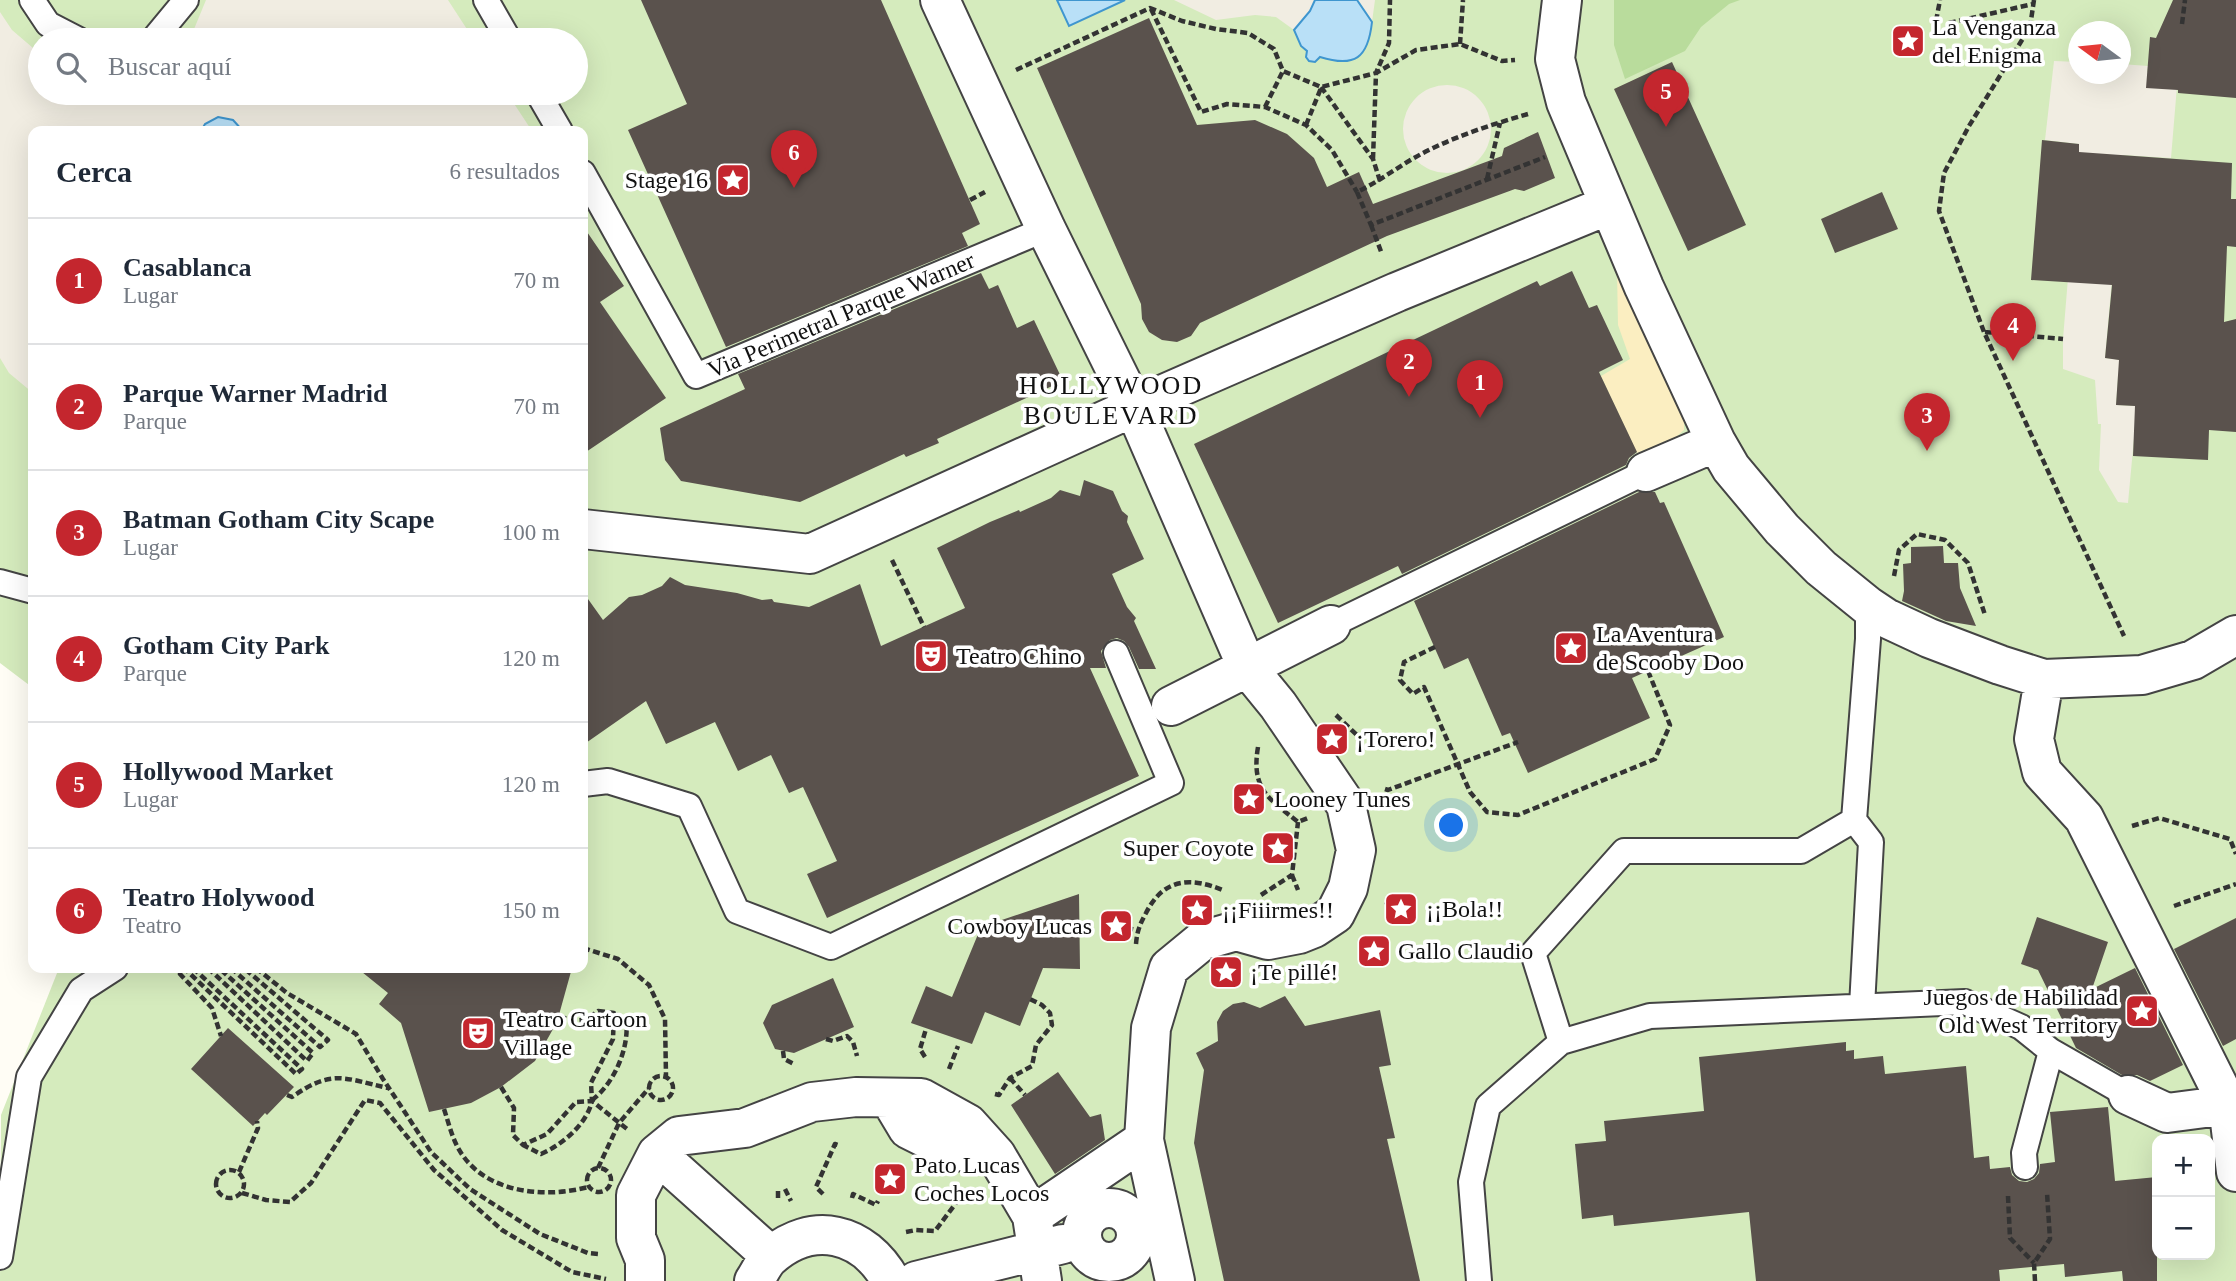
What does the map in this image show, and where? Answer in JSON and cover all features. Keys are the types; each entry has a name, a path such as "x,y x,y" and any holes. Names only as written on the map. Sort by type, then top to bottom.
{"street":[{"path":"940,0 1046,229 1134,407 1247,667 1278,705 1346,805 1356,850 1349,888 1335,914 1314,928 1268,940 1236,931 1203,940 1169,968 1151,1028 1144,1140 1149,1226 1175,1281"},
{"path":"1562,0 1555,59 1566,102 1609,205 1716,443 1731,468 1782,529 1821,568 1877,612 1929,638 2000,665 2044,678 2142,675 2193,660 2236,635"},
{"path":"588,530 810,554 1134,407 1397,292 1609,205"},
{"path":"1646,472 1716,443"},
{"path":"1158,711 1331,625"},
{"path":"2044,678 2034,739 2042,772 2084,818 2228,1105 2236,1172"},
{"path":"2128,1095 2167,1113 2228,1105"},
{"path":"635,1274 636,1195 657,1154 678,1136 745,1128 812,1102 856,1097 921,1098 968,1124 995,1157 1037,1249"},
{"path":"1037,1249 1144,1140"},
{"path":"657,1154 763,1269 788,1244 812,1236 838,1236 862,1246 881,1264 891,1281"},
{"path":"916,1281 1082,1240 1083,1226 1091,1214 1104,1209 1118,1209 1149,1226"}],"lane":[{"path":"32,0 48,24 56,28"},
{"path":"163,28 186,0"},
{"path":"492,2 504,28"},
{"path":"545,105 557,126"},
{"name":"Via Perimetral Parque Warner","path":"588,182 696,376 1046,229"},
{"path":"1331,625 1646,472"},
{"path":"0,582 28,590"},
{"path":"1862,1006 1871,842 1854,820 1868,639 1877,612"},
{"path":"588,783 608,781 690,806 737,911 831,947 1171,783 1158,711 1116,653"},
{"path":"1561,1042 1533,953 1624,851 1801,851 1854,820"},
{"path":"0,1256 29,1077 81,990 107,973"},
{"path":"1479,1281 1471,1182 1488,1106 1561,1042 1650,1016 1965,1002 2021,1027 2051,1051 2128,1095"},
{"path":"2025,1167 2024,1153 2051,1051"}],"path":[{"path":"1373,159 1376,73 1389,43 1390,0"},
{"path":"1460,44 1463,0"},
{"path":"1936,21 1940,0"},
{"path":"2182,24 2185,0"},
{"path":"1949,23 2034,2 2029,27 1944,173 1939,211 1984,332 2142,675"},
{"path":"980,86 1150,8 1182,22 1248,33 1273,49 1283,71 1321,87 1373,159 1381,181"},
{"path":"1150,8 1201,112 1227,104 1265,107 1306,125 1332,150 1357,192 1371,225 1582,143"},
{"path":"1321,87 1376,73 1416,50 1460,44 1502,61 1555,59"},
{"path":"1265,107 1283,71"},
{"path":"1306,125 1321,87"},
{"path":"1357,192 1381,181 1415,158 1500,122 1566,102"},
{"path":"1486,180 1500,122"},
{"path":"1984,332 2063,338"},
{"path":"876,524 924,627"},
{"path":"1877,612 1899,550 1917,534 1945,540 1968,563 2000,665"},
{"path":"1434,647 1404,662 1401,680 1413,694 1424,687 1469,792 1487,812 1518,815 1655,759 1670,725 1648,671"},
{"path":"1346,805 1362,799 1373,787 1388,790 1518,742"},
{"path":"2094,837 2159,818 2230,839"},
{"path":"2230,839 2236,835"},
{"path":"2230,839 2236,854"},
{"path":"1278,848 1294,850"},
{"path":"2135,920 2236,884"},
{"path":"1115,926 1137,930"},
{"path":"588,950 618,959 649,985 665,1019 666,1076 673,1086 673,1093 668,1098 655,1099 651,1095 650,1082 654,1077 666,1076"},
{"path":"181,973 212,1008 221,1036"},
{"path":"189,973 296,1074 302,1069 198,973"},
{"path":"213,973 307,1061 313,1054 224,973"},
{"path":"238,973 320,1047 328,1040 250,973"},
{"path":"262,973 287,993 356,1034 431,1152 470,1189 540,1234 635,1274"},
{"path":"991,1093 999,1095 1010,1078 1032,1066 1036,1045 1052,1025 1051,1013 1030,999"},
{"path":"523,1145 548,1134 576,1102 592,1101 605,1091 628,1035 626,1020 614,1013 598,1011 587,1021 576,1022 559,1016"},
{"path":"501,1087 514,1108 513,1135 523,1145 541,1154 554,1149 588,1116 592,1101 591,1083 613,1039 614,1013"},
{"path":"926,1029 920,1049 927,1063"},
{"path":"287,1095 292,1097 314,1082 338,1077 389,1088"},
{"path":"1010,1078 1025,1095"},
{"path":"598,1168 619,1123 649,1088"},
{"path":"242,1194 244,1178 239,1172 224,1171 218,1176 215,1184 217,1191 228,1199 242,1194 290,1202 311,1183 365,1100 380,1103 434,1170 502,1230 572,1272 635,1274"},
{"path":"444,1109 457,1147 476,1170 501,1185 532,1193 565,1194 588,1187"},
{"path":"239,1172 258,1128 257,1121"},
{"path":"824,1195 816,1187 835,1144 838,1145"},
{"path":"862,1246 916,1230 935,1231 972,1181 995,1157"},
{"path":"2034,1263 2010,1238 2007,1180 2025,1167 2046,1176 2050,1239 2034,1263 2035,1281"},
{"path":"778,1191 778,1200"},
{"path":"572,1272 575,1281"}],"green space":[{"path":"0,0 2236,0 2236,1281 0,1281 1,1115 57,973 588,973 588,126 28,126 28,684 0,663"},
{"path":"1614,0 1740,0 1729,4 1701,27 1685,51 1625,79 1614,45"}],"sand":[{"path":"1617,271 1684,417 1684,430 1676,437 1637,453 1601,376 1630,359 1618,325"}],"shaded area":[{"path":"206,0 448,0 466,28 194,28"},
{"path":"1174,0 1315,0 1310,11 1294,30 1276,17 1255,15 1216,20"},
{"path":"1357,0 1375,0 1372,22 1359,6"},
{"path":"0,12 12,30 28,44 28,105 515,105 529,126 28,126 28,389 9,373 0,358"},
{"path":"2054,61 2068,62 2068,84 2131,84 2131,65 2148,66 2147,72 2178,74 2171,158 2123,155 2105,358 2140,362 2118,376 2116,405 2137,406 2128,503 2118,502 2099,470 2101,424 2098,424 2095,380 2063,369 2063,339 2079,144 2045,140"},
{"path":"1447,85 1464,89 1478,98 1487,112 1491,129 1487,146 1478,160 1464,169 1447,173 1430,169 1416,160 1407,146 1403,129 1407,112 1416,98 1430,89"}],"water":[{"path":"1057,0 1125,0 1069,26"},
{"path":"1315,0 1357,0 1372,22 1367,44 1358,57 1342,61 1320,57 1315,62 1309,61 1306,57 1307,51 1301,46 1294,30 1310,11"},
{"path":"218,117 233,120 238,126 204,126"}],"building":[{"path":"641,0 881,0 980,224 962,233 968,246 726,347 628,130 687,104"},
{"path":"2173,0 2236,0 2236,98 2146,88 2150,37 2156,38"},
{"path":"1149,18 1197,125 1255,120 1287,134 1314,158 1327,187 1359,172 1373,204 1502,156 1504,148 1538,132 1555,178 1524,191 1515,189 1387,236 1200,323 1191,336 1177,342 1162,340 1149,332 1142,319 1141,304 1037,68"},
{"path":"1672,62 1746,225 1688,251 1614,89"},
{"path":"2042,140 2079,144 2079,152 2232,163 2231,199 2236,199 2236,247 2227,246 2224,322 2236,319 2236,432 2209,430 2208,460 2133,456 2135,406 2116,405 2119,360 2105,358 2112,285 2031,280"},
{"path":"1882,192 1898,229 1835,253 1821,219"},
{"path":"588,233 624,286 600,302 666,398 588,451"},
{"path":"1572,271 1589,308 1597,305 1623,360 1599,372 1637,452 1629,458 1626,465 1402,574 1398,566 1278,623 1194,444 1537,281 1540,286"},
{"path":"981,273 989,289 998,285 1017,328 1034,320 1063,381 937,439 939,443 906,457 904,454 800,502 681,481 665,460 660,428 745,389 738,374"},
{"path":"1084,480 1113,491 1122,511 1128,516 1127,522 1144,559 1112,574 1127,607 1136,618 1134,621 1156,669 1139,669 1129,647 1117,638 1110,640 1101,651 1106,668 1090,668 1139,776 827,918 807,874 837,861 803,787 789,793 771,755 738,771 715,722 666,744 646,701 588,742 588,599 603,620 629,597 642,595 662,586 670,577 685,585 809,607 860,584 881,646 965,608 937,548 990,522 1051,498 1060,490 1080,496"},
{"path":"1639,492 1655,492 1660,503 1664,502 1724,637 1632,678 1650,718 1528,773 1510,733 1502,736 1468,658 1444,669 1414,601"},
{"path":"1943,546 1944,563 1958,563 1960,588 1976,626 1946,621 1902,601 1903,564 1911,563 1911,547"},
{"path":"1079,894 1080,969 1043,968 1020,1026 985,1012 972,1044 911,1023 926,986 952,997 981,927"},
{"path":"2037,917 2108,942 2092,989 2135,968 2183,1065 2150,1081 2137,1075 2122,1075 2076,1048 2038,970 2021,964"},
{"path":"2236,918 2236,1039 2223,1046 2174,949"},
{"name":"Teatro Cartoon Village","path":"363,973 571,973 557,1022 535,1061 501,1087 471,1103 429,1112 401,1023 379,1004 388,993"},
{"path":"833,978 854,1027 794,1053 775,1049 763,1023 772,1005"},
{"path":"1285,996 1305,1026 1380,1010 1391,1065 1379,1067 1395,1138 1387,1139 1420,1281 1224,1281 1194,1143 1204,1070 1196,1053 1218,1041 1217,1022 1223,1011 1233,1004 1244,1002 1260,1008"},
{"path":"228,1028 294,1087 253,1126 191,1069"},
{"path":"1846,1042 1846,1051 1854,1050 1854,1059 1883,1056 1885,1074 1966,1066 1974,1158 1989,1156 1990,1169 2010,1167 2012,1175 2019,1181 2027,1182 2039,1173 2040,1164 2055,1162 2050,1112 2108,1107 2115,1181 2152,1177 2152,1260 2157,1260 2157,1281 2123,1281 2122,1271 2065,1277 2064,1264 1999,1270 2000,1281 1756,1281 1749,1212 1614,1226 1613,1215 1582,1219 1575,1144 1606,1141 1604,1121 1704,1111 1699,1057"},
{"path":"1058,1072 1090,1117 1101,1114 1105,1140 1055,1174 1011,1105"}],"place":[{"name":"La Venganza del Enigma","path":"1908,41"},
{"name":"Hollywood Market","path":"1666,127"},
{"name":"Stage 16","path":"733,180"},
{"name":"Teatro Holywood","path":"794,188"},
{"name":"Gotham City Park","path":"2013,361"},
{"name":"Parque Warner Madrid","path":"1409,397"},
{"name":"Casablanca","path":"1480,418"},
{"name":"Batman Gotham City Scape","path":"1927,451"},
{"name":"La Aventura de Scooby Doo","path":"1571,648"},
{"name":"Teatro Chino","path":"931,656"},
{"name":"¡Torero!","path":"1332,739"},
{"name":"Looney Tunes","path":"1249,799"},
{"name":"Super Coyote","path":"1278,848"},
{"name":"¡¡Bola!!","path":"1401,909"},
{"name":"¡¡Fiiirmes!!","path":"1197,910"},
{"name":"Cowboy Lucas","path":"1116,926"},
{"name":"Gallo Claudio","path":"1374,951"},
{"name":"¡Te pillé!","path":"1226,972"},
{"name":"Juegos de Habilidad Old West Territory","path":"2142,1011"},
{"name":"Teatro Cartoon Village","path":"478,1033"},
{"name":"Pato Lucas Coches Locos","path":"890,1179"}],"district":[{"name":"HOLLYWOOD BOULEVARD","path":"1111,400"}]}
